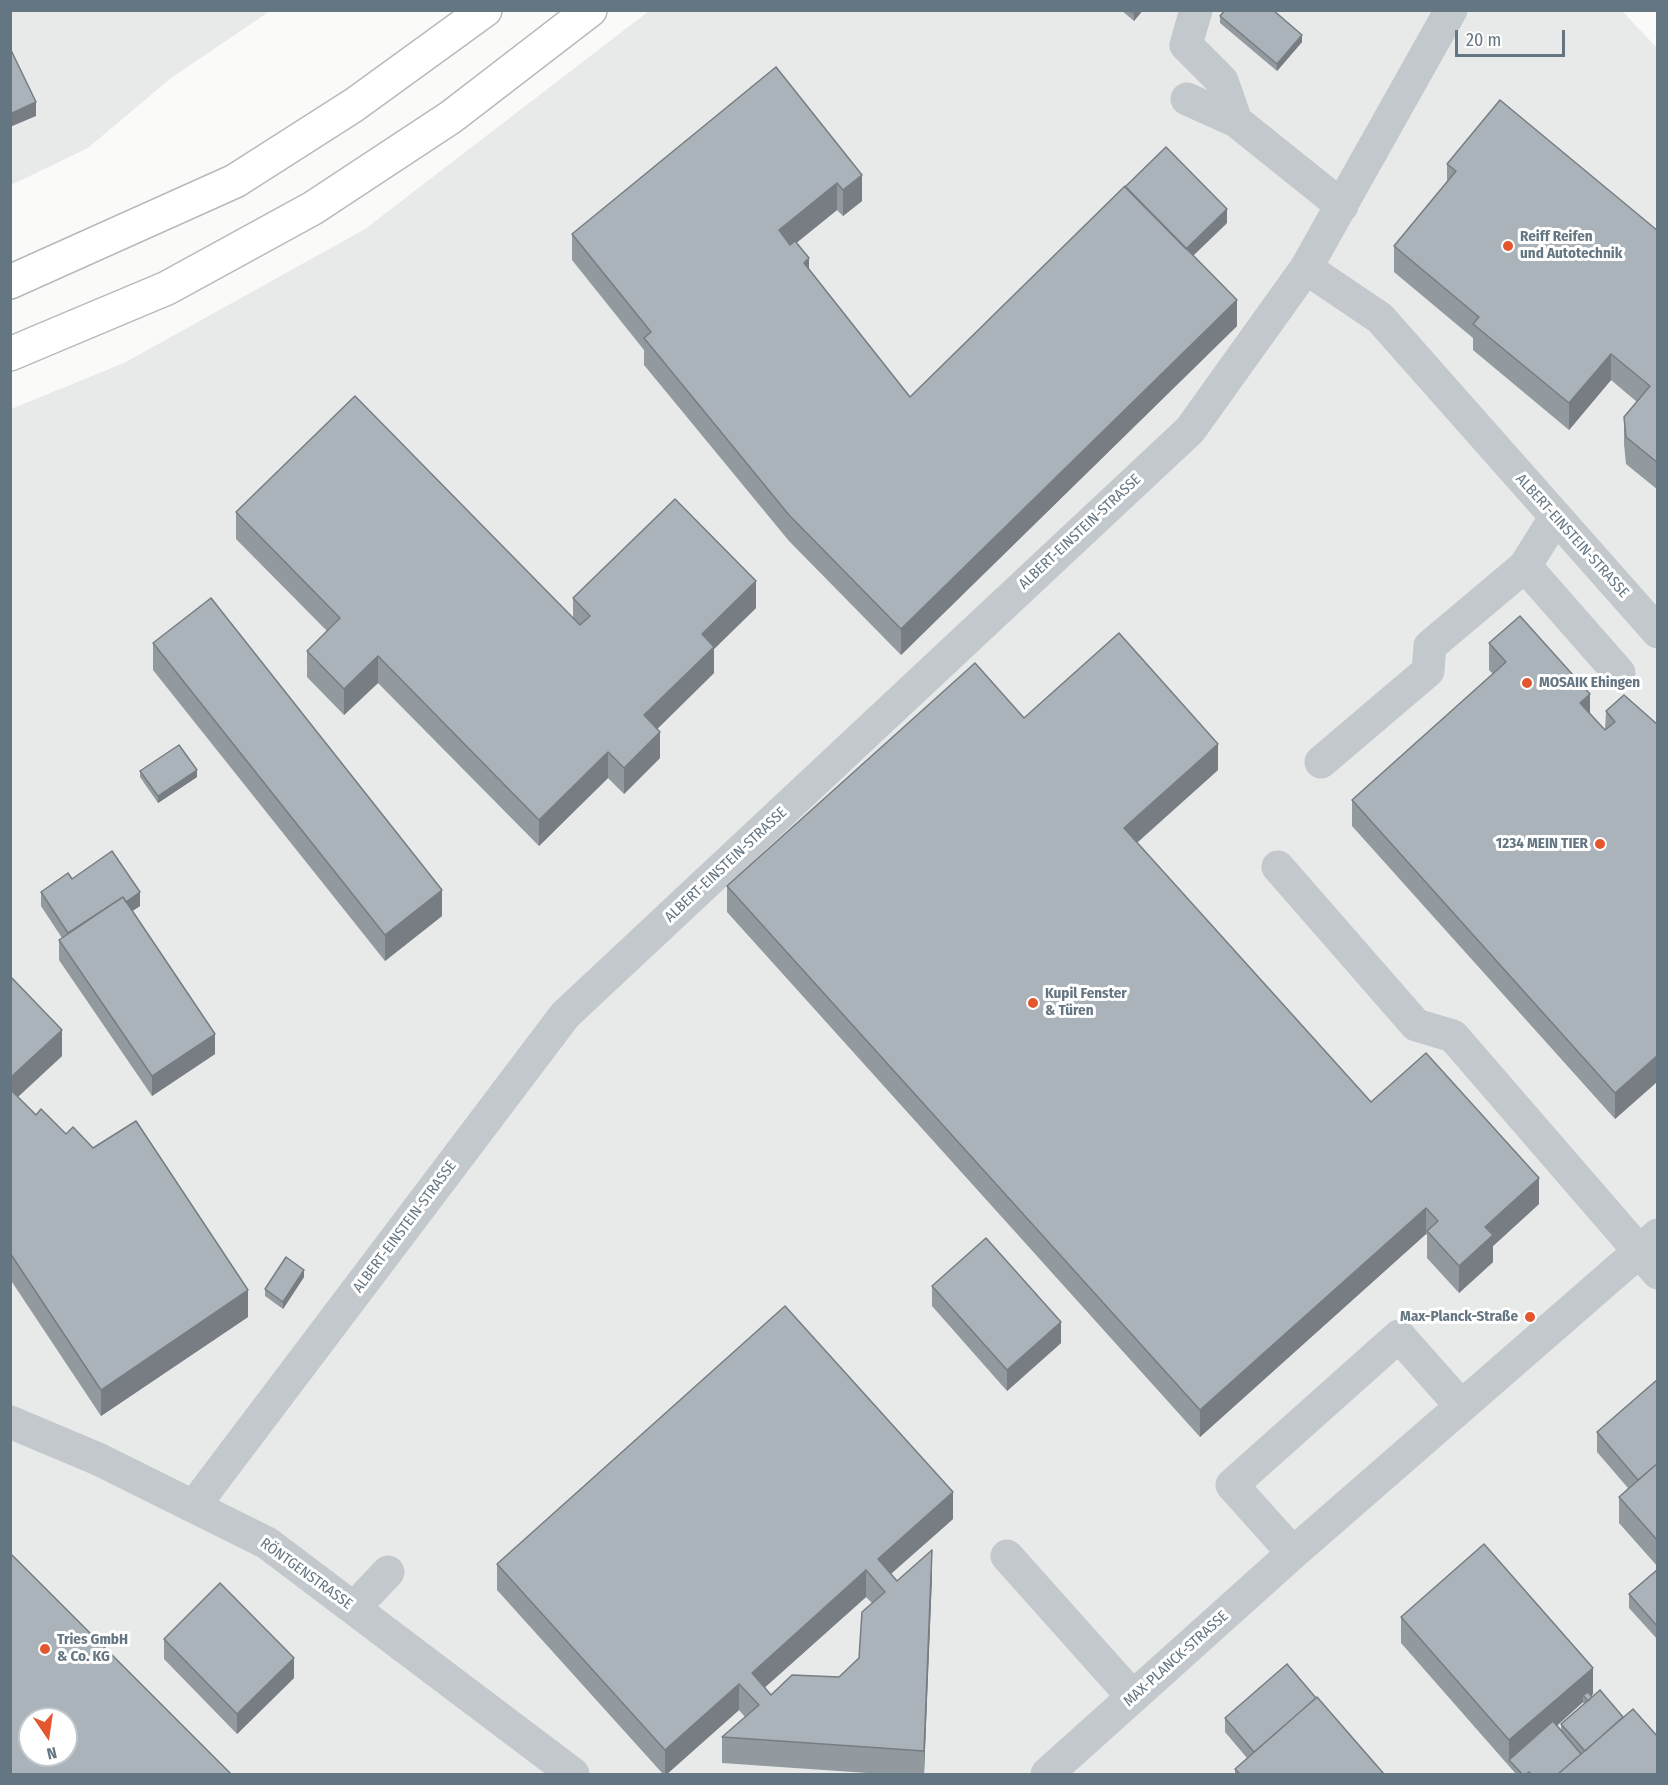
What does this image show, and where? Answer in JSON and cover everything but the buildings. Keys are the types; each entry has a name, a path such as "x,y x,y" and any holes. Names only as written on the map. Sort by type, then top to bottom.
{"main road":[{"path":"10,282 235,181 354,105 485,10"},
{"path":"10,354 167,288 313,208 451,117 590,10"}],"street":[{"path":"1196,10 1185,45 1222,81 1236,121"},
{"name":"ALBERT-EINSTEIN-STRASSE","path":"194,1506 566,1014 1190,430 1306,267 1451,10"},
{"path":"1187,99 1236,121 1342,206"},
{"name":"ALBERT-EINSTEIN-STRASSE","path":"1306,267 1380,318 1658,632"},
{"path":"1321,762 1428,671 1430,646 1525,566 1555,518"},
{"path":"1525,566 1619,673"},
{"path":"1278,867 1416,1025 1453,1036 1651,1253"},
{"name":"MAX-PLANCK-STRASSE","path":"1047,1774 1461,1406 1651,1253"},
{"path":"1293,1553 1232,1485 1400,1336 1461,1406"},
{"name":"RÖNTGENSTRASSE","path":"10,1422 98,1459 267,1544 573,1774"},
{"path":"1006,1556 1133,1697"},
{"path":"354,1608 388,1572"}],"shaded area":[{"path":"11,11 270,11 171,78 88,148 11,185"},
{"path":"649,11 1622,11 1658,49 1657,1774 11,1774 11,409 124,363 365,229"}],"place":[{"name":"Reiff Reifen und Autotechnik","path":"1508,246"},
{"name":"MOSAIK Ehingen","path":"1527,683"},
{"name":"1234 MEIN TIER","path":"1600,844"},
{"name":"Kupil Fenster & Türen","path":"1033,1003"},
{"name":"Max-Planck-Straße","path":"1530,1317"},
{"name":"Tries GmbH & Co. KG","path":"45,1649"}]}
